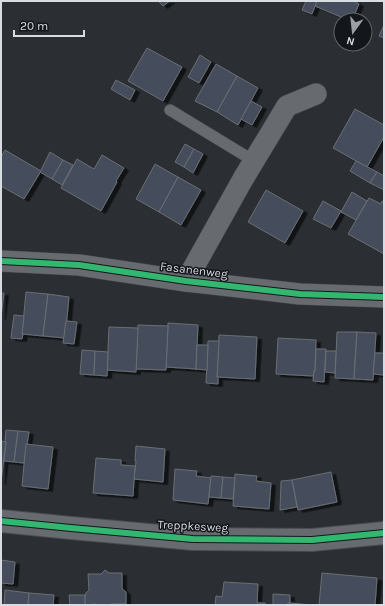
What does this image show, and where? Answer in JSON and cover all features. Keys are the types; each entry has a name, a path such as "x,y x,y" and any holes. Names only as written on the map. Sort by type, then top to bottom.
{"street":[{"name":"Fasanenweg","path":"186,281 287,106 316,94"},
{"name":"Fasanenweg","path":"1,261 79,265 186,281 300,294 384,297"},
{"name":"Treppkesweg","path":"1,521 193,539 312,540 384,533"}],"lane":[{"path":"170,110 254,161"}],"building":[{"path":"158,1 170,1 163,6"},
{"path":"306,1 317,1 312,14 302,10"},
{"path":"317,1 356,1 355,2 359,4 356,12 333,12 333,14 315,6"},
{"path":"384,25 384,38 379,36"},
{"path":"147,48 182,67 163,101 128,81"},
{"path":"200,55 211,62 199,83 188,77"},
{"path":"216,64 237,76 217,112 195,101"},
{"path":"237,76 258,88 238,125 217,112"},
{"path":"116,80 135,90 130,100 111,89"},
{"path":"251,101 262,107 252,125 241,119"},
{"path":"355,109 384,125 384,137 367,167 333,148"},
{"path":"185,144 194,149 184,167 175,162"},
{"path":"194,149 203,154 193,173 184,167"},
{"path":"5,150 41,171 24,199 1,186 1,157"},
{"path":"50,152 63,160 52,179 40,172"},
{"path":"102,155 124,168 101,211 61,188 77,159 94,169"},
{"path":"63,160 73,165 62,185 52,179"},
{"path":"356,161 377,172 370,183 350,171"},
{"path":"155,164 178,177 159,212 136,199"},
{"path":"377,172 384,176 384,190 370,183"},
{"path":"178,177 201,190 181,225 159,212"},
{"path":"266,190 303,211 285,243 248,222"},
{"path":"352,192 367,201 356,220 341,212"},
{"path":"369,198 381,204 382,201 384,202 384,254 348,234"},
{"path":"323,201 341,211 331,228 313,219"},
{"path":"26,292 48,294 43,336 22,334"},
{"path":"1,293 4,293 1,317"},
{"path":"48,294 69,297 65,338 43,336"},
{"path":"14,315 24,316 22,339 11,338"},
{"path":"66,321 77,322 74,344 63,343"},
{"path":"168,323 198,325 196,369 166,367"},
{"path":"138,325 168,326 166,370 136,369"},
{"path":"109,327 138,328 136,372 107,370"},
{"path":"337,332 357,332 354,379 335,378"},
{"path":"357,332 376,333 373,380 354,379"},
{"path":"219,335 257,337 255,379 217,377"},
{"path":"278,338 316,340 315,371 313,376 276,374"},
{"path":"208,341 219,341 218,384 206,383"},
{"path":"197,345 208,345 207,370 195,369"},
{"path":"316,349 326,349 324,382 313,381"},
{"path":"82,350 95,351 94,375 80,374"},
{"path":"95,351 108,352 107,376 94,375"},
{"path":"326,351 336,351 335,373 325,372"},
{"path":"375,353 384,353 384,375 373,374"},
{"path":"6,430 18,431 14,462 4,461"},
{"path":"18,431 29,432 24,463 14,462"},
{"path":"1,441 6,442 1,482"},
{"path":"26,444 53,447 48,489 22,486"},
{"path":"136,446 165,449 163,482 134,479"},
{"path":"96,458 121,460 121,465 135,466 133,496 93,493"},
{"path":"175,469 197,471 196,476 211,478 208,504 173,500"},
{"path":"331,472 337,502 298,510 292,480"},
{"path":"235,474 257,476 256,481 271,483 269,509 233,506"},
{"path":"211,476 223,477 221,498 209,497"},
{"path":"223,477 235,478 233,499 221,498"},
{"path":"292,480 297,507 280,510 281,481"},
{"path":"1,560 15,562 13,584 1,583"},
{"path":"105,570 109,573 122,573 122,589 126,592 126,604 85,605 85,594 89,590 88,574 101,574"},
{"path":"322,573 377,578 375,605 319,605"},
{"path":"224,582 258,584 257,603 265,603 266,605 215,605 216,596 222,597"},
{"path":"5,590 29,593 28,605 4,605"},
{"path":"29,593 54,595 53,605 28,605"},
{"path":"273,594 290,595 290,603 288,603 288,605 273,605"},
{"path":"69,595 85,595 85,605 70,605"},
{"path":"288,603 290,603 312,605 288,605"}],"cycle path":[{"path":"1,261 79,265 186,281 300,294 384,297"},
{"path":"1,521 193,539 312,540 384,533"}]}
